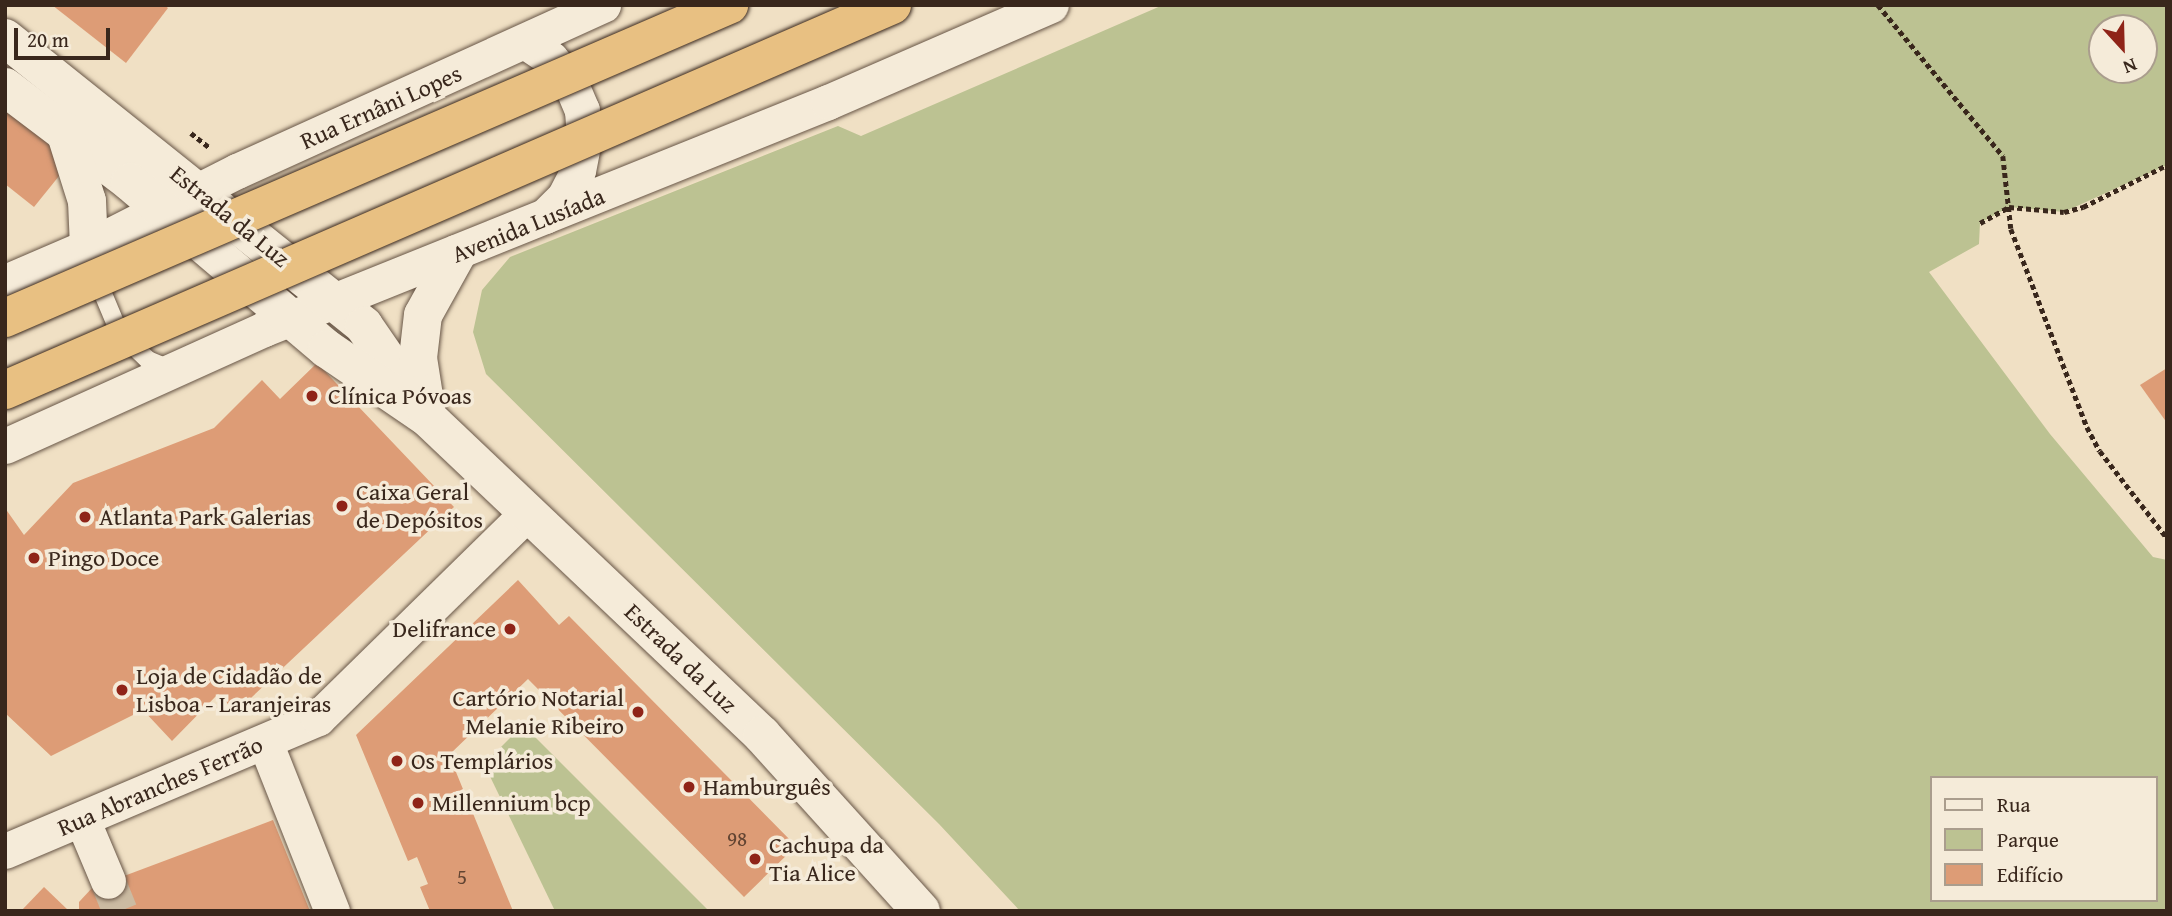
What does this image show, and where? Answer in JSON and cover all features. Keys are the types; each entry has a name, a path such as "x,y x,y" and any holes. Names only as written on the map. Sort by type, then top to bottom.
{"main road":[{"path":"5,318 729,5"},
{"path":"5,390 892,5"},
{"name":"Estrada da Luz","path":"5,38 364,326 428,418 525,515 762,735 921,911"},
{"name":"Estrada da Luz","path":"5,87 65,131 327,349 428,418"},
{"path":"65,131 87,201 89,246"},
{"path":"428,418 418,358 423,316 457,254"}],"street":[{"name":"Avenida Lusíada","path":"5,446 293,318 543,219 1051,5"},
{"name":"Rua Ernâni Lopes","path":"160,210 526,42 589,9"},
{"path":"526,42 551,59 570,82 582,110 584,140 578,170 564,197 543,219"},
{"path":"5,282 89,246 160,210"},
{"name":"Rua Abranches Ferrão","path":"5,851 318,718 525,515"},
{"path":"265,742 332,911"},
{"path":"82,819 108,881"}],"lane":[{"path":"89,246 119,332 148,360 172,370"}],"path":[{"path":"1878,5 2003,156 2011,229 2087,427 2100,451 2167,538"},
{"path":"1980,223 2009,207 2064,212 2167,165"}],"green space":[{"path":"1163,5 2167,5 2167,165 2064,212 2009,207 1980,223 1979,244 1929,272 2050,434 2153,557 2167,560 2167,911 1020,911 939,824 486,374 473,332 482,290 510,257 838,126 861,136"},
{"path":"523,725 709,911 555,911 484,764"}],"building":[{"path":"52,5 164,5 168,8 126,63"},
{"path":"5,109 72,160 34,207 5,184"},
{"path":"317,363 454,507 236,712 218,694 172,741 143,710 51,756 5,713 5,508 24,535 73,483 214,428 262,380 280,399"},
{"path":"2167,368 2167,423 2140,385"},
{"path":"518,580 559,625 569,616 796,846 744,897 528,679 449,755 513,911 430,911 420,887 428,884 417,857 408,861 356,735"},
{"path":"273,820 310,911 79,911 79,902 92,888"},
{"path":"44,887 69,911 21,911"}],"tunnel":[{"path":"108,881 120,911"}],"place":[{"name":"Clínica Póvoas","path":"312,396"},
{"name":"Caixa Geral de Depósitos","path":"342,506"},
{"name":"Atlanta Park Galerias","path":"85,517"},
{"name":"Pingo Doce","path":"34,558"},
{"name":"Delifrance","path":"510,629"},
{"name":"Loja de Cidadão de Lisboa - Laranjeiras","path":"122,690"},
{"name":"Cartório Notarial Melanie Ribeiro","path":"638,712"},
{"name":"Os Templários","path":"397,761"},
{"name":"Hamburguês","path":"689,787"},
{"name":"Millennium bcp","path":"418,803"},
{"name":"Cachupa da Tia Alice","path":"755,859"}]}
